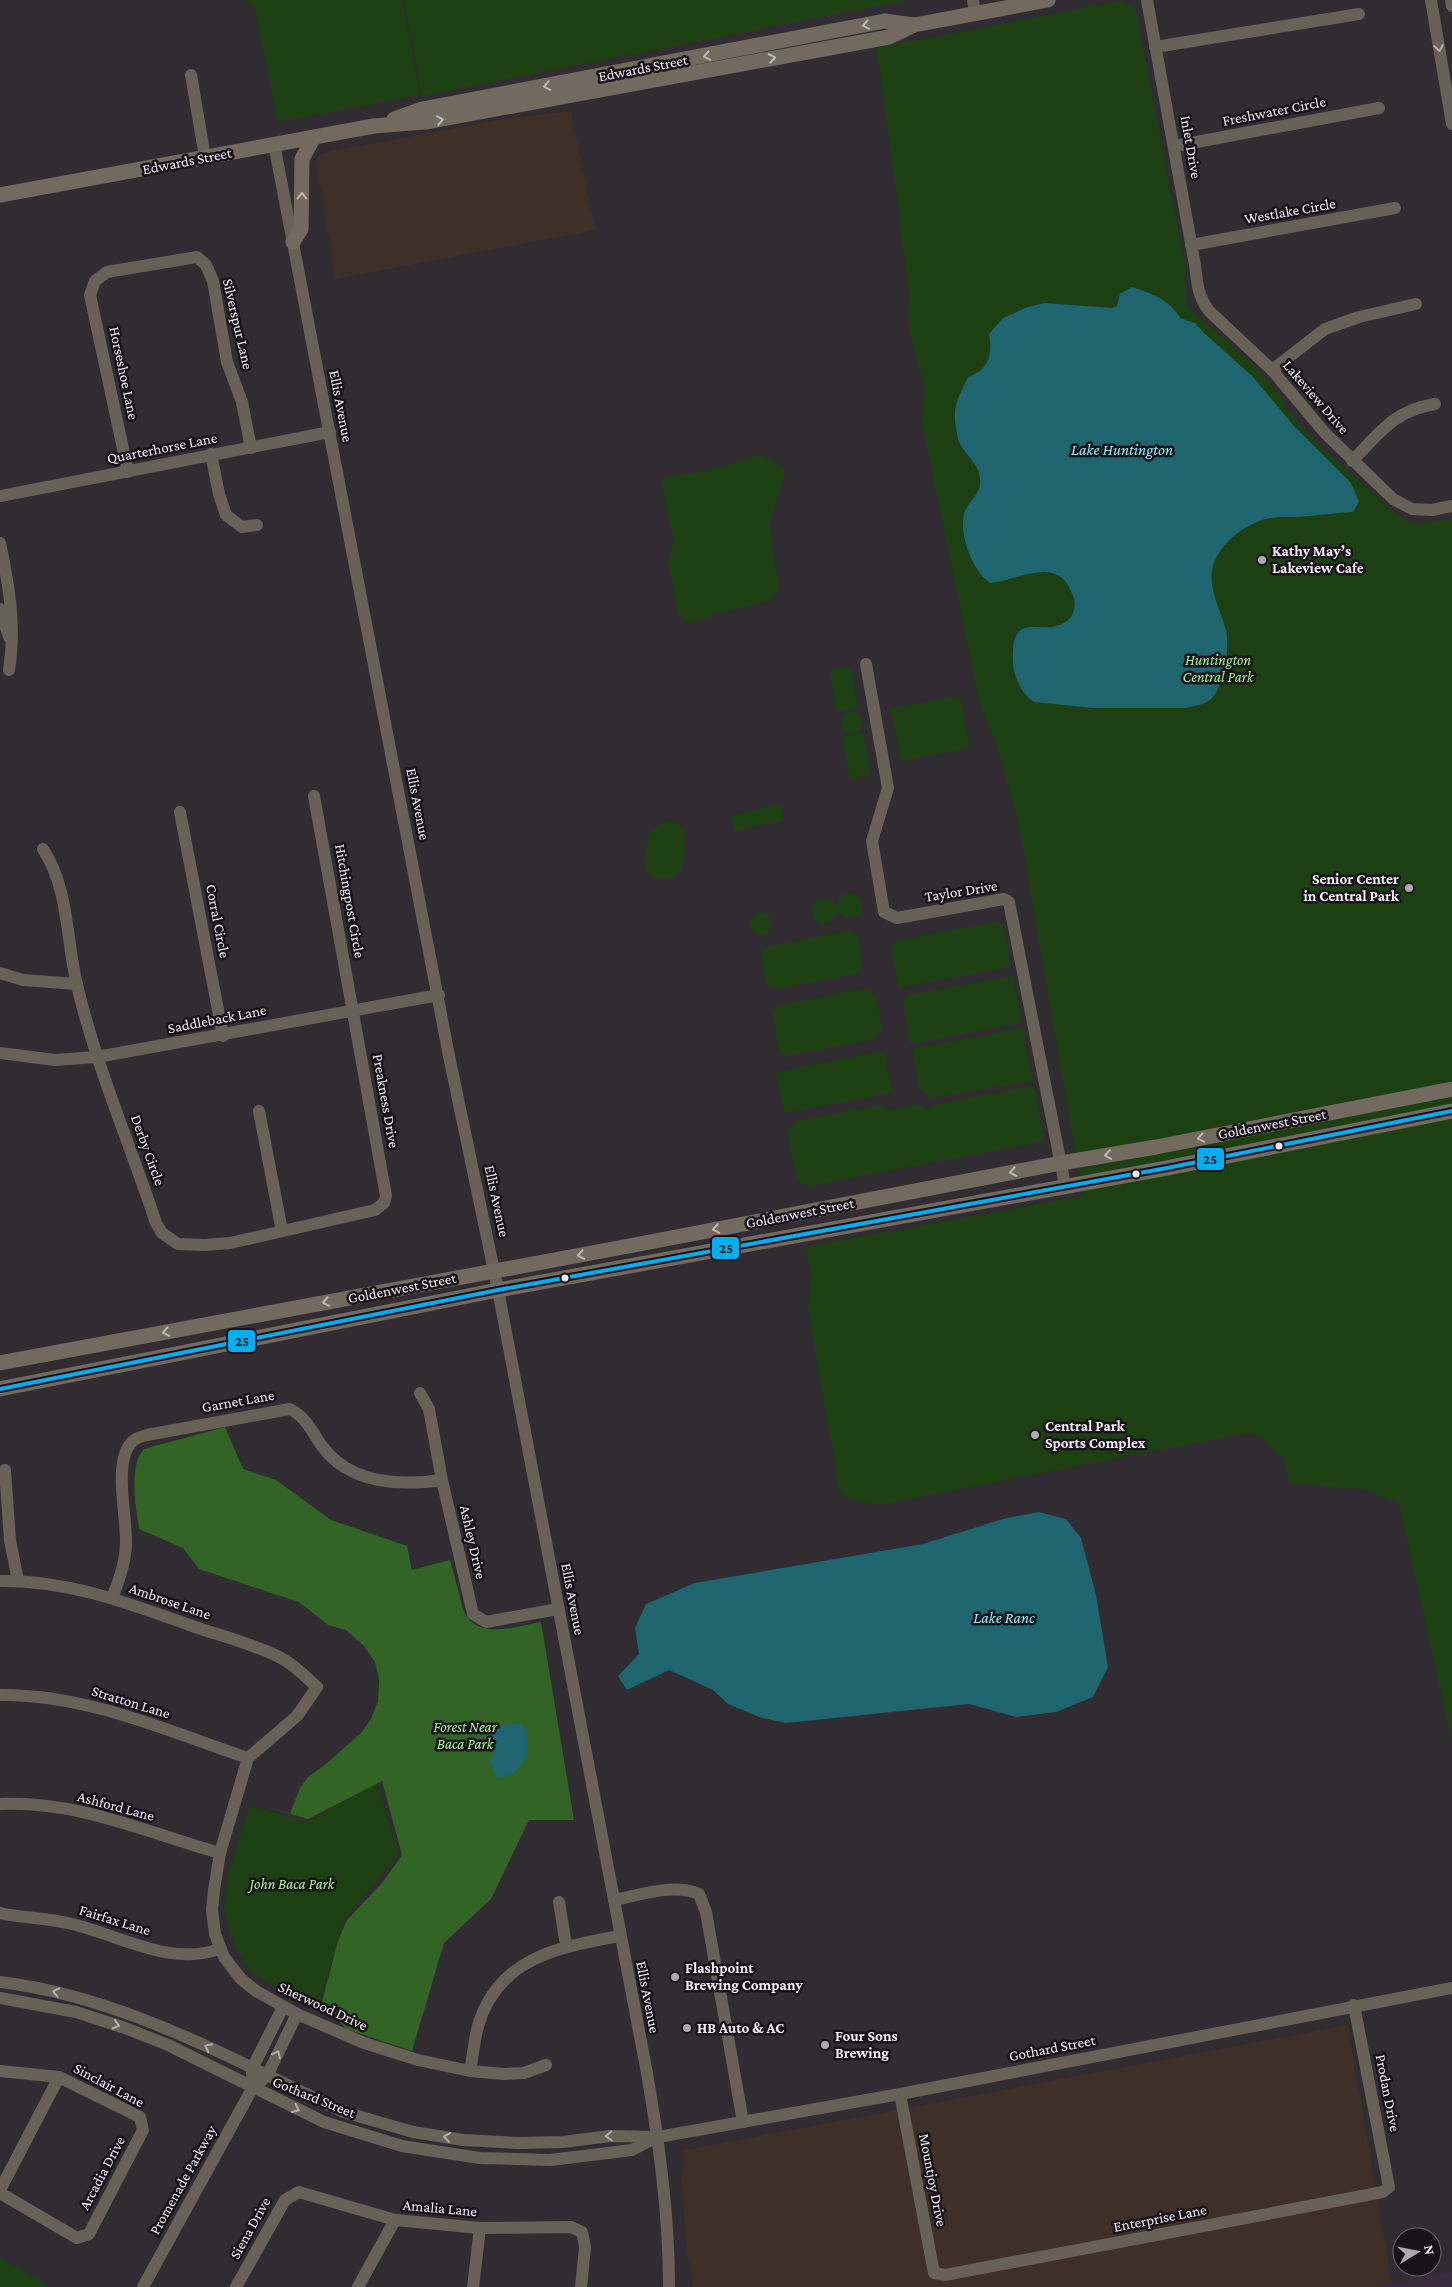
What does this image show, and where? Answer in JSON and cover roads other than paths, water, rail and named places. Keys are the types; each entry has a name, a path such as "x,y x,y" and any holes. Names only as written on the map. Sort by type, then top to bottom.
{"main road":[{"name":"Edwards Street","path":"0,195 374,126 425,122 889,37 914,25 974,7 1048,0"},
{"path":"292,242 301,229 302,159 314,137"},
{"name":"Goldenwest Street","path":"0,1363 1061,1163 1156,1147 1452,1089"},
{"path":"1339,1133 1345,1122 1354,1117 1432,1102 1452,1096"},
{"name":"Goldenwest Street","path":"0,1389 498,1290 1065,1186 1452,1111"},
{"path":"1219,1157 1224,1151 1253,1138 1324,1124 1331,1120 1334,1112"}],"street":[{"name":"Inlet Drive","path":"1147,0 1175,146 1198,293 1201,300"},
{"path":"1431,0 1452,124"},
{"path":"1451,0 1452,6"},
{"path":"1155,47 1359,14"},
{"path":"191,75 205,157"},
{"name":"Freshwater Circle","path":"1175,146 1379,108"},
{"name":"Ellis Avenue","path":"274,144 439,996 498,1290 658,2137 666,2202 669,2287"},
{"name":"Westlake Circle","path":"1192,245 1395,208"},
{"name":"Silverspur Lane","path":"95,281 107,272 197,257 206,265 212,281 227,362 242,402 251,448"},
{"name":"Horseshoe Lane","path":"95,281 90,295 128,472"},
{"name":"Lakeview Drive","path":"1201,300 1209,311 1272,370 1324,433 1393,499 1412,509 1432,510 1452,506"},
{"path":"1272,370 1325,329 1359,317 1416,304"},
{"path":"1352,461 1399,415 1414,408 1435,404"},
{"name":"Quarterhorse Lane","path":"0,496 330,432"},
{"path":"211,454 219,494 226,515 242,527 257,525"},
{"path":"0,543 11,609 13,648 9,670"},
{"path":"0,609 13,648"},
{"name":"Taylor Drive","path":"866,664 888,788 872,841 884,912 896,918 1004,899 1009,902 1065,1186"},
{"name":"Hitchingpost Circle","path":"314,796 354,1012"},
{"name":"Corral Circle","path":"180,812 223,1036"},
{"name":"Derby Circle","path":"43,849 54,867 61,894 77,984 97,1058 156,1223 162,1233 178,1244 205,1245 230,1243 375,1210 384,1203 386,1196"},
{"path":"0,973 23,980 77,984"},
{"name":"Saddleback Lane","path":"0,1053 56,1060 97,1058 439,996"},
{"name":"Preakness Drive","path":"354,1012 386,1196"},
{"path":"259,1111 282,1232"},
{"name":"Ashley Drive","path":"420,1393 429,1409 442,1480 474,1614 486,1622 558,1609"},
{"name":"Garnet Lane","path":"112,1598 121,1575 126,1545 122,1468 124,1455 133,1441 165,1430 290,1409 305,1420 324,1448 335,1459 359,1474 388,1483 408,1484 442,1480"},
{"path":"5,1470 10,1540 18,1581"},
{"name":"Ambrose Lane","path":"0,1581 18,1581 79,1588 276,1655 302,1672 317,1687 297,1716 248,1758"},
{"name":"Stratton Lane","path":"0,1695 65,1700 101,1708 248,1758"},
{"name":"Sherwood Drive","path":"248,1758 220,1853 212,1910 219,1949 241,1979 283,2008 364,2043 418,2060 470,2071 511,2074 524,2073 546,2065"},
{"name":"Ashford Lane","path":"0,1804 41,1805 86,1812 220,1853"},
{"path":"614,1900 676,1889 688,1889 699,1894 706,1912 744,2122"},
{"path":"559,1902 566,1946"},
{"name":"Fairfax Lane","path":"0,1913 70,1923 173,1955 206,1954 219,1949"},
{"path":"470,2071 479,2025 492,1995 512,1974 534,1957 566,1946 620,1936"},
{"name":"Gothard Street","path":"0,1982 64,1993 127,2012 168,2028 344,2112 413,2132 463,2140 519,2143 564,2142 610,2136 658,2137 900,2094 1452,1988"},
{"name":"Gothard Street","path":"0,1998 76,2012 125,2028 168,2045 324,2122 393,2144 480,2158 550,2160 632,2150 658,2137"},
{"name":"Prodan Drive","path":"1354,2006 1389,2187"},
{"name":"Promenade Parkway","path":"252,2088 252,2069 283,2008"},
{"name":"Promenade Parkway","path":"143,2287 252,2088 267,2076 297,2014"},
{"name":"Sinclair Lane","path":"0,2071 60,2077 140,2117 142,2123"},
{"path":"0,2191 60,2077"},
{"name":"Mountjoy Drive","path":"900,2094 934,2273"},
{"name":"Arcadia Drive","path":"0,2191 77,2238 84,2236 88,2234 143,2130 142,2123"},
{"name":"Enterprise Lane","path":"934,2273 945,2275 1026,2261 1383,2192 1389,2187"},
{"name":"Amalia Lane","path":"300,2192 394,2220 480,2228 571,2227 582,2232 586,2247 581,2287"},
{"name":"Siena Drive","path":"236,2287 285,2200 300,2192"},
{"path":"358,2287 394,2220"},
{"path":"473,2287 480,2228"},
{"name":"Ellis Avenue","path":"662,2287 669,2267"}],"water":[{"name":"Lake Huntington","path":"1132,287 1165,301 1176,311 1180,318 1195,323 1253,377 1294,426 1351,483 1359,502 1353,512 1303,517 1275,517 1262,520 1242,530 1225,545 1213,566 1212,587 1226,630 1225,666 1216,693 1208,701 1186,708 1093,708 1034,702 1022,690 1015,674 1013,663 1017,634 1023,629 1031,627 1061,625 1072,616 1074,598 1067,583 1058,575 1048,572 1025,574 990,583 978,570 968,551 963,530 963,520 967,507 979,488 980,478 977,467 958,440 955,419 956,407 968,377 985,366 990,355 989,334 1003,318 1028,307 1045,303 1112,308 1117,306 1120,294"},
{"name":"Lake Ranc","path":"1039,1512 1066,1519 1081,1538 1096,1595 1108,1667 1093,1697 1056,1712 1016,1717 969,1704 786,1723 759,1717 728,1704 713,1690 669,1670 627,1690 618,1676 639,1654 635,1628 646,1604 695,1583 923,1544 1003,1519"},
{"path":"521,1723 526,1731 528,1740 528,1750 525,1759 521,1767 514,1773 497,1777 490,1761 494,1755 490,1742 491,1734 504,1725"}],"place":[{"name":"Kathy May’s Lakeview Cafe","path":"1262,560"},
{"name":"Senior Center in Central Park","path":"1409,888"},
{"name":"Central Park Sports Complex","path":"1035,1435"},
{"name":"Flashpoint Brewing Company","path":"675,1977"},
{"name":"HB Auto & AC","path":"687,2028"},
{"name":"Four Sons Brewing","path":"825,2045"}],"park label":[{"name":"Huntington Central Park","path":"1218,668"},
{"name":"Forest Near Baca Park","path":"465,1736"},
{"name":"John Baca Park","path":"292,1884"}]}
